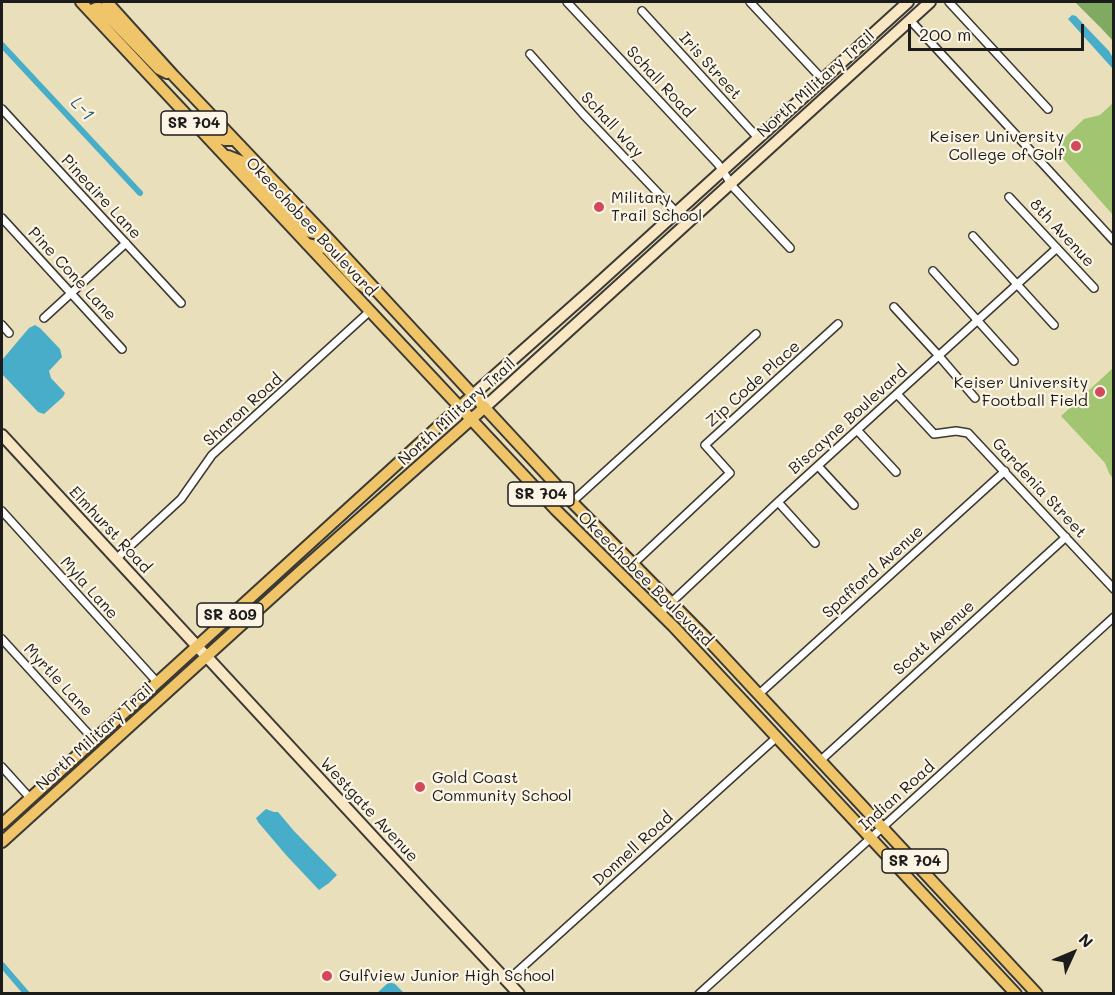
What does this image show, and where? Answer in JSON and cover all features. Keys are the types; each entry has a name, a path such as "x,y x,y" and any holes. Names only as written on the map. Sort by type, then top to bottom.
{"main road":[{"name":"Okeechobee Boulevard","path":"81,2 471,420 556,510 660,613 1016,993"},
{"name":"Okeechobee Boulevard","path":"107,2 572,502 672,602 1037,993"},
{"name":"North Military Trail","path":"2,824 353,503 908,2"},
{"path":"913,17 914,2"},
{"name":"North Military Trail","path":"2,842 471,420 930,2"},
{"path":"90,11 100,8 159,69 173,75"},
{"path":"820,101 822,80"},
{"path":"166,93 220,138 234,140"},
{"path":"222,153 243,162 304,229 325,235"},
{"path":"658,249 661,236 659,228"},
{"path":"308,244 326,248 357,282 364,287 378,291"},
{"name":"Elmhurst Road","path":"2,435 197,645"},
{"path":"304,568 306,557 345,519 353,503"},
{"name":"Westgate Avenue","path":"197,645 519,993"},
{"path":"39,808 38,798 44,785"},
{"path":"28,818 32,806 30,798"},
{"path":"956,928 969,933 996,958 1001,960 1004,958"}],"street":[{"name":"Schall Road","path":"567,2 718,164 730,183 790,248"},
{"path":"750,2 822,80"},
{"path":"949,2 1048,109"},
{"name":"Iris Street","path":"642,11 758,138"},
{"path":"913,17 1113,241"},
{"name":"Schall Way","path":"530,54 582,114 676,212"},
{"name":"Pineaire Lane","path":"2,109 181,303"},
{"name":"8th Avenue","path":"1010,196 1094,288"},
{"name":"Pine Cone Lane","path":"2,218 122,349"},
{"path":"973,236 1054,325"},
{"path":"44,318 126,243"},
{"name":"Biscayne Boulevard","path":"660,613 778,502 1057,248"},
{"path":"933,271 1014,361"},
{"path":"894,307 975,398"},
{"name":"Sharon Road","path":"116,559 181,499 212,455 370,311"},
{"name":"Zip Code Place","path":"633,564 730,473 705,445 838,324"},
{"path":"2,325 9,333"},
{"path":"572,502 756,334"},
{"name":"Gardenia Street","path":"897,394 934,434 968,432 1113,589"},
{"path":"857,430 897,472"},
{"path":"818,466 854,506"},
{"name":"Spafford Avenue","path":"759,694 1005,471"},
{"path":"778,502 815,543"},
{"name":"Myla Lane","path":"2,511 157,682"},
{"name":"Scott Avenue","path":"821,760 1066,537"},
{"name":"Indian Road","path":"699,993 1113,617"},
{"name":"Myrtle Lane","path":"2,639 94,740"},
{"name":"Donnell Road","path":"507,981 777,737"},
{"path":"2,768 30,798"}],"green space":[{"path":"1075,2 1113,2 1113,41 1101,28"},
{"path":"1113,103 1113,215 1059,154 1059,143 1084,119 1100,115"},
{"name":"Keiser University Football Field","path":"1113,368 1113,479 1105,463 1061,416"}],"water":[{"path":"1072,15 1076,16 1109,51 1113,58 1113,69 1068,19"},
{"path":"35,325 60,349 62,357 49,371 51,378 65,393 44,414 38,412 2,374 2,360 29,328"},
{"path":"266,809 278,812 337,875 329,883 319,890 286,855 256,818"},
{"path":"389,982 395,984 404,993 377,993"}],"waterway":[{"name":"L-1","path":"2,45 140,193"},
{"path":"2,965 27,994"}],"place":[{"name":"Keiser University College of Golf","path":"1076,146"},
{"name":"Military Trail School","path":"599,207"},
{"name":"Keiser University Football Field","path":"1100,392"},
{"name":"Gold Coast Community School","path":"420,787"},
{"name":"Gulfview Junior High School","path":"327,976"}]}
